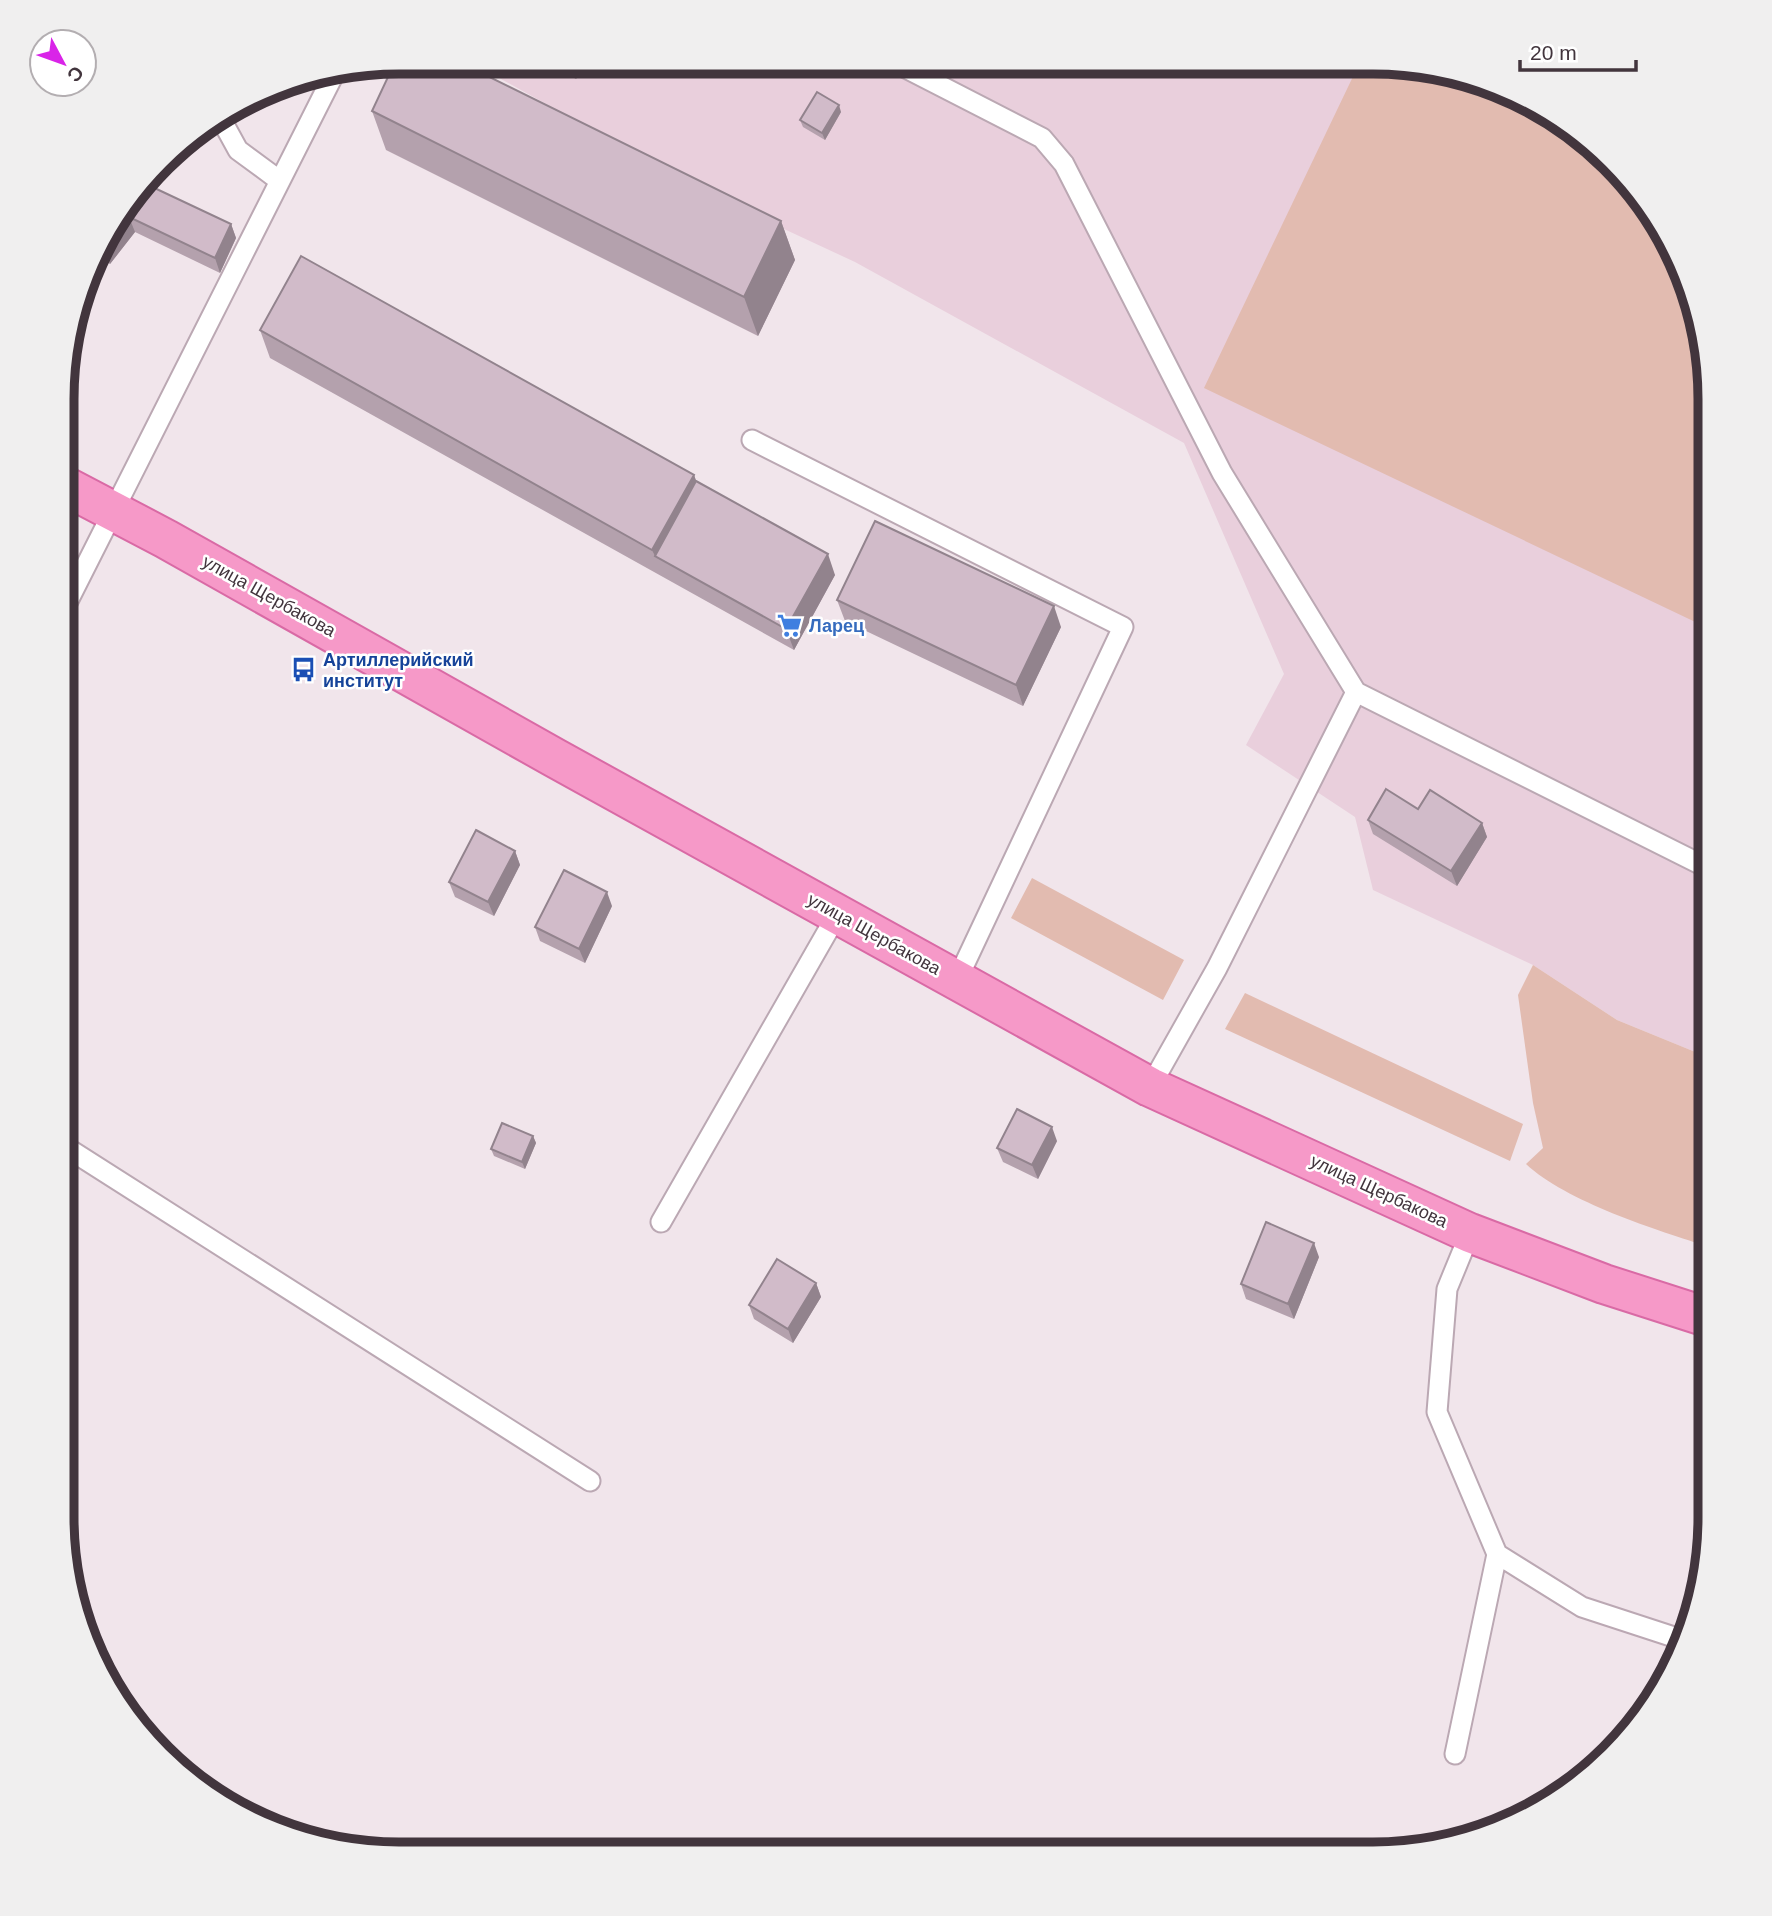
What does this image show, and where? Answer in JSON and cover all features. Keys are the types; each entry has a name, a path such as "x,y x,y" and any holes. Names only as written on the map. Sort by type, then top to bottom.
{"main road":[{"name":"улица Щербакова","path":"74,491 1150,1087 1470,1233 1604,1284 1699,1314"}],"lane":[{"path":"917,74 1041,138 1064,164 1222,473 1356,692 1699,864"},
{"path":"74,590 330,81"},
{"path":"224,124 238,150 280,181"},
{"path":"752,440 1123,627 957,980"},
{"path":"1150,1087 1217,968 1356,692"},
{"path":"661,1222 838,913"},
{"path":"74,1152 590,1480"},
{"path":"1455,1754 1497,1555 1437,1412 1447,1289 1470,1233"},
{"path":"1497,1555 1582,1607 1676,1638"}],"shaded area":[{"path":"492,74 1395,74 1437,80 1498,98 1554,128 1588,154 1618,184 1655,236 1681,294 1696,356 1699,398 1699,1054 1617,1020 1533,965 1373,890 1355,817 1246,745 1284,674 1184,443 855,262 702,191"},
{"path":"1354,74 1395,74 1437,80 1478,91 1517,107 1554,128 1588,154 1618,184 1644,218 1674,274 1692,335 1698,377 1699,624 1204,388"},
{"path":"1032,878 1184,960 1163,1000 1011,918"},
{"path":"1533,965 1617,1020 1699,1054 1699,1243 1588,1202 1543,1178 1526,1164 1543,1148 1533,1103 1518,995"},
{"path":"1245,993 1523,1124 1510,1161 1225,1029"}],"building":[{"path":"389,74 483,74 781,221 744,297 372,111"},
{"path":"817,92 839,105 822,133 800,120"},
{"path":"152,187 231,224 215,258 129,217"},
{"path":"301,256 694,475 652,550 260,330"},
{"path":"696,481 828,554 786,629 655,556"},
{"path":"875,521 1054,606 1016,685 837,600"},
{"path":"1386,789 1418,809 1430,790 1482,823 1451,871 1368,820"},
{"path":"476,830 515,851 488,902 449,882"},
{"path":"564,870 607,892 579,949 535,927"},
{"path":"1017,1109 1052,1127 1032,1165 997,1148"},
{"path":"502,1123 533,1136 522,1162 491,1149"},
{"path":"1266,1222 1314,1243 1288,1304 1241,1284"},
{"path":"777,1259 816,1283 788,1329 749,1305"}],"place":[{"name":"Ларец","path":"789,626"},
{"name":"Артиллерийский институт","path":"303,670"}]}
